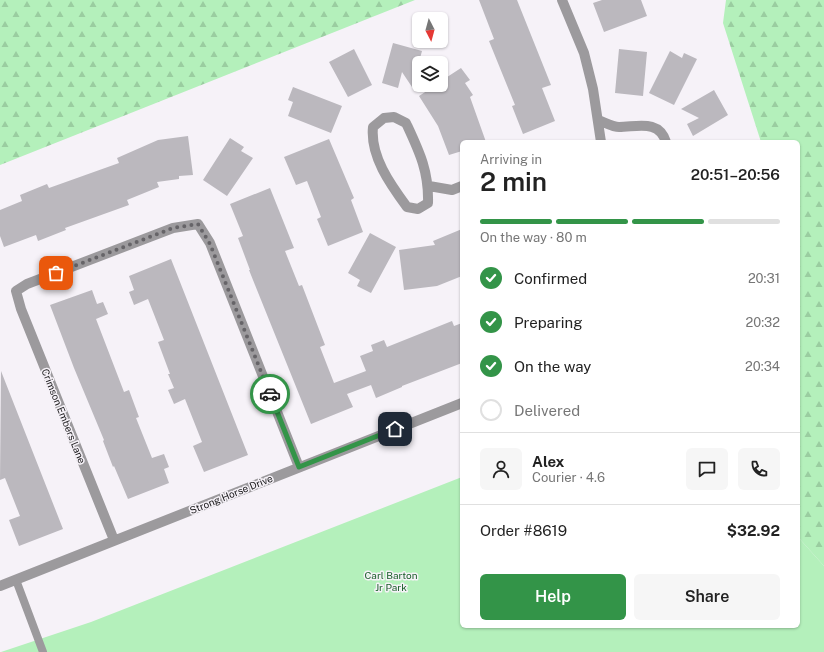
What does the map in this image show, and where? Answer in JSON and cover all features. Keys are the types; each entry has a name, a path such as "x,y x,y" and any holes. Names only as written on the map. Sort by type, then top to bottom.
{"street":[{"path":"562,0 584,53 601,140"},
{"path":"394,117 406,123 424,161 428,186 428,203 418,209 407,206 376,154 372,140 373,127 384,118 394,117"},
{"path":"598,120 618,128 642,125 652,126 658,130 665,140"},
{"path":"428,186 452,190 460,187"},
{"name":"Crimson Embers Lane","path":"114,540 16,291 27,284 173,228 198,224 210,244 299,467"},
{"name":"Strong Horse Drive","path":"0,586 460,404"}],"lane":[{"path":"16,580 43,652"}],"green space":[{"path":"0,0 415,0 0,165"},
{"path":"726,0 824,0 824,566 800,539 800,140 760,140 723,23"},
{"name":"Carl Barton Jr Park","path":"460,478 460,628 800,628 800,539 824,566 824,652 1,652 91,622"}],"building":[{"path":"479,0 517,0 551,85 542,88 555,121 523,134 512,106 515,105 489,41 494,39"},
{"path":"602,0 641,0 647,16 604,32 593,3"},
{"path":"393,43 422,51 421,56 412,56 412,87 402,72 398,88 382,83"},
{"path":"354,49 372,85 348,97 329,62"},
{"path":"619,49 647,52 643,96 615,93"},
{"path":"670,51 682,58 684,53 697,59 674,105 649,93"},
{"path":"461,68 470,80 465,83 473,95 470,97 485,140 460,140 460,152 449,155 438,126 419,96 425,92 448,92 448,76"},
{"path":"293,87 342,106 331,133 288,116 293,102 288,100"},
{"path":"714,90 728,115 693,136 687,124 699,118 681,109"},
{"path":"188,136 193,175 179,176 179,179 157,182 159,187 127,200 129,205 65,228 66,230 38,241 36,235 4,247 0,236 0,210 22,201 20,195 47,184 49,188 119,163 117,158 158,140"},
{"path":"230,138 244,147 241,151 253,158 227,196 203,180"},
{"path":"329,139 354,198 351,200 363,232 328,246 317,219 321,217 307,181 296,185 284,157"},
{"path":"270,188 294,248 285,251 299,286 302,285 325,345 320,347 334,383 366,371 360,356 373,351 371,345 384,340 387,347 452,321 454,326 460,324 460,364 402,386 376,398 371,385 347,394 353,407 311,424 249,270 238,238 243,236 230,204"},
{"path":"460,230 460,277 437,286 404,290 399,250 435,245 433,241"},
{"path":"370,233 396,247 371,293 357,286 360,280 348,273"},
{"path":"171,259 248,455 204,472 193,446 202,442 185,399 174,404 168,390 174,388 158,342 164,340 148,299 134,305 129,292 134,290 129,276"},
{"path":"92,290 97,304 103,302 108,314 96,319 124,392 129,390 139,417 136,418 152,458 164,454 169,467 164,469 169,483 128,499 114,466 113,467 103,441 104,440 50,305"},
{"path":"1,371 63,529 19,546 9,520 20,516 5,478 0,480"}],"way so far":[{"path":"56,273 173,228 198,224 210,244 270,394"}],"route":[{"path":"270,394 299,467 395,429"}]}
